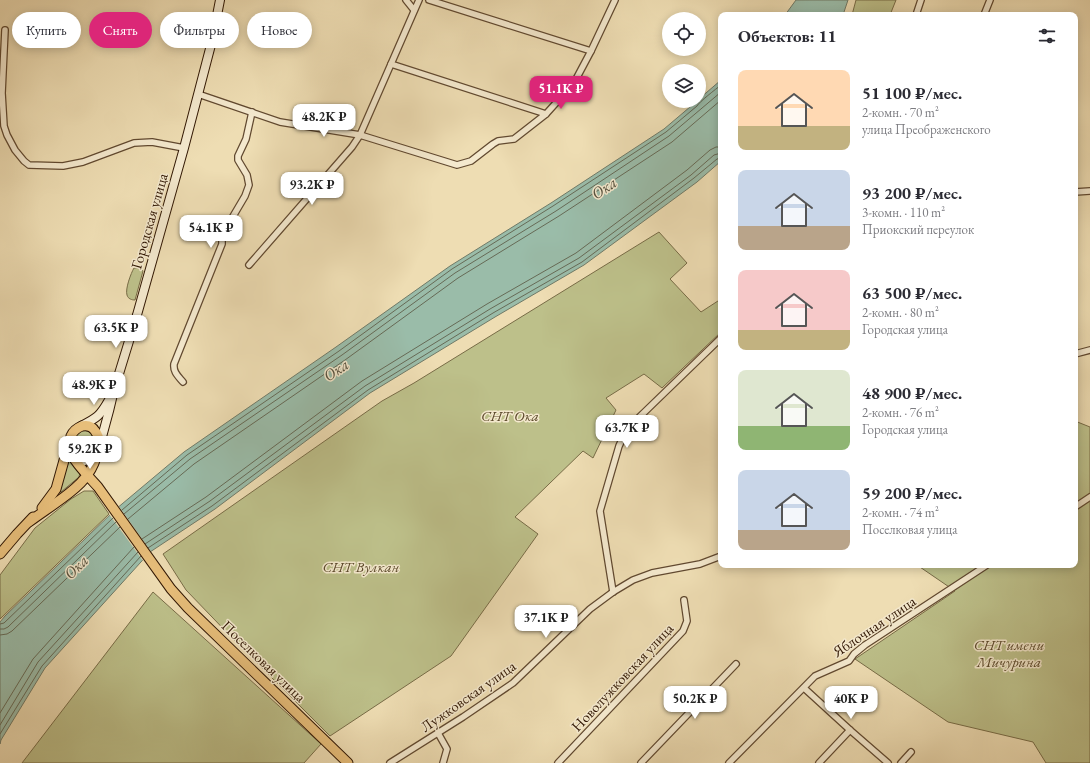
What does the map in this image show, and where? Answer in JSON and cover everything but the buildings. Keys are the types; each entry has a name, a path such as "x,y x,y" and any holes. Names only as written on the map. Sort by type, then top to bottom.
{"highway":[{"path":"0,554 48,501 56,489 72,433 80,427 88,426 98,435 99,448 95,473 99,489"},
{"path":"69,442 69,448 72,456"},
{"name":"Поселковая улица","path":"72,456 99,489 171,589 188,608 348,763"},
{"path":"68,493 88,475 96,460"},
{"path":"29,522 81,485 89,483 93,484 99,489"}],"main road":[{"name":"Городская улица","path":"99,448 110,411 114,390 184,148 212,41 220,0"},
{"path":"80,427 102,413 114,390"},
{"path":"72,456 76,460 85,461 93,457 99,448"}],"street":[{"path":"406,0 414,10"},
{"path":"249,265 352,147 360,135 419,0"},
{"path":"429,0 591,51"},
{"path":"198,94 280,122 360,135 457,165 470,161 498,141 514,139 546,114 574,83 615,0"},
{"path":"917,12 921,0"},
{"path":"985,12 990,0"},
{"path":"5,30 2,93 4,126 15,150 29,165 63,166 83,162 134,143 152,142 184,148"},
{"path":"391,64 546,114"},
{"path":"183,382 176,374 174,364 222,244 222,235 245,196 249,185 247,176 238,160 238,156 246,139 252,112"},
{"path":"1078,192 1090,191"},
{"path":"613,592 600,511 619,446 627,429 718,341"},
{"path":"1078,353 1090,350"},
{"path":"1078,505 1090,497"},
{"name":"Лужковская улица","path":"390,763 513,683 590,609 613,592 634,580 652,573 700,564 718,557"},
{"name":"Яблочная улица","path":"729,763 815,676 849,661 854,654 865,645 982,568"},
{"name":"Новолужковская улица","path":"558,763 684,631 687,621 684,600"},
{"path":"641,763 736,664"},
{"path":"804,688 888,763"},
{"path":"819,763 850,730"},
{"path":"438,732 447,749 444,763"},
{"path":"901,763 911,752"}],"green space":[{"path":"856,0 896,0 891,12 853,12"},
{"name":"СНТ Вулкан","path":"659,232 687,263 670,279 701,312 718,301 718,335 662,388 644,374 606,398 616,410 593,458 583,451 515,517 538,534 451,656 330,736 186,590 163,554 382,401 414,383"},
{"path":"134,268 138,268 143,271 135,300 129,298 127,292 131,273"},
{"name":"СНТ имени Мичурина","path":"1078,422 1090,427 1090,763 1046,763 1033,742 948,722 855,659 955,591 921,568 1078,568"},
{"path":"87,429 94,433 95,447 89,454 83,457 75,453 73,442 74,437 79,431"},
{"path":"70,459 80,472 79,477 59,492 67,460"},
{"path":"84,491 93,491 109,514 0,619 0,575 35,528 71,499"},
{"path":"153,592 321,744 304,763 22,763"}],"water":[{"path":"796,0 848,0 844,12 787,12"},
{"name":"Ока","path":"718,83 718,164 697,182 584,265 370,393 215,509 150,552 45,668 0,744 0,622 116,509 184,452 450,266 551,203 664,129 689,108 706,108 706,93"}],"pier":[{"path":"118,505 152,553 144,562 109,514"}],"park label":[{"name":"СНТ Ока","path":"510,415"}]}
